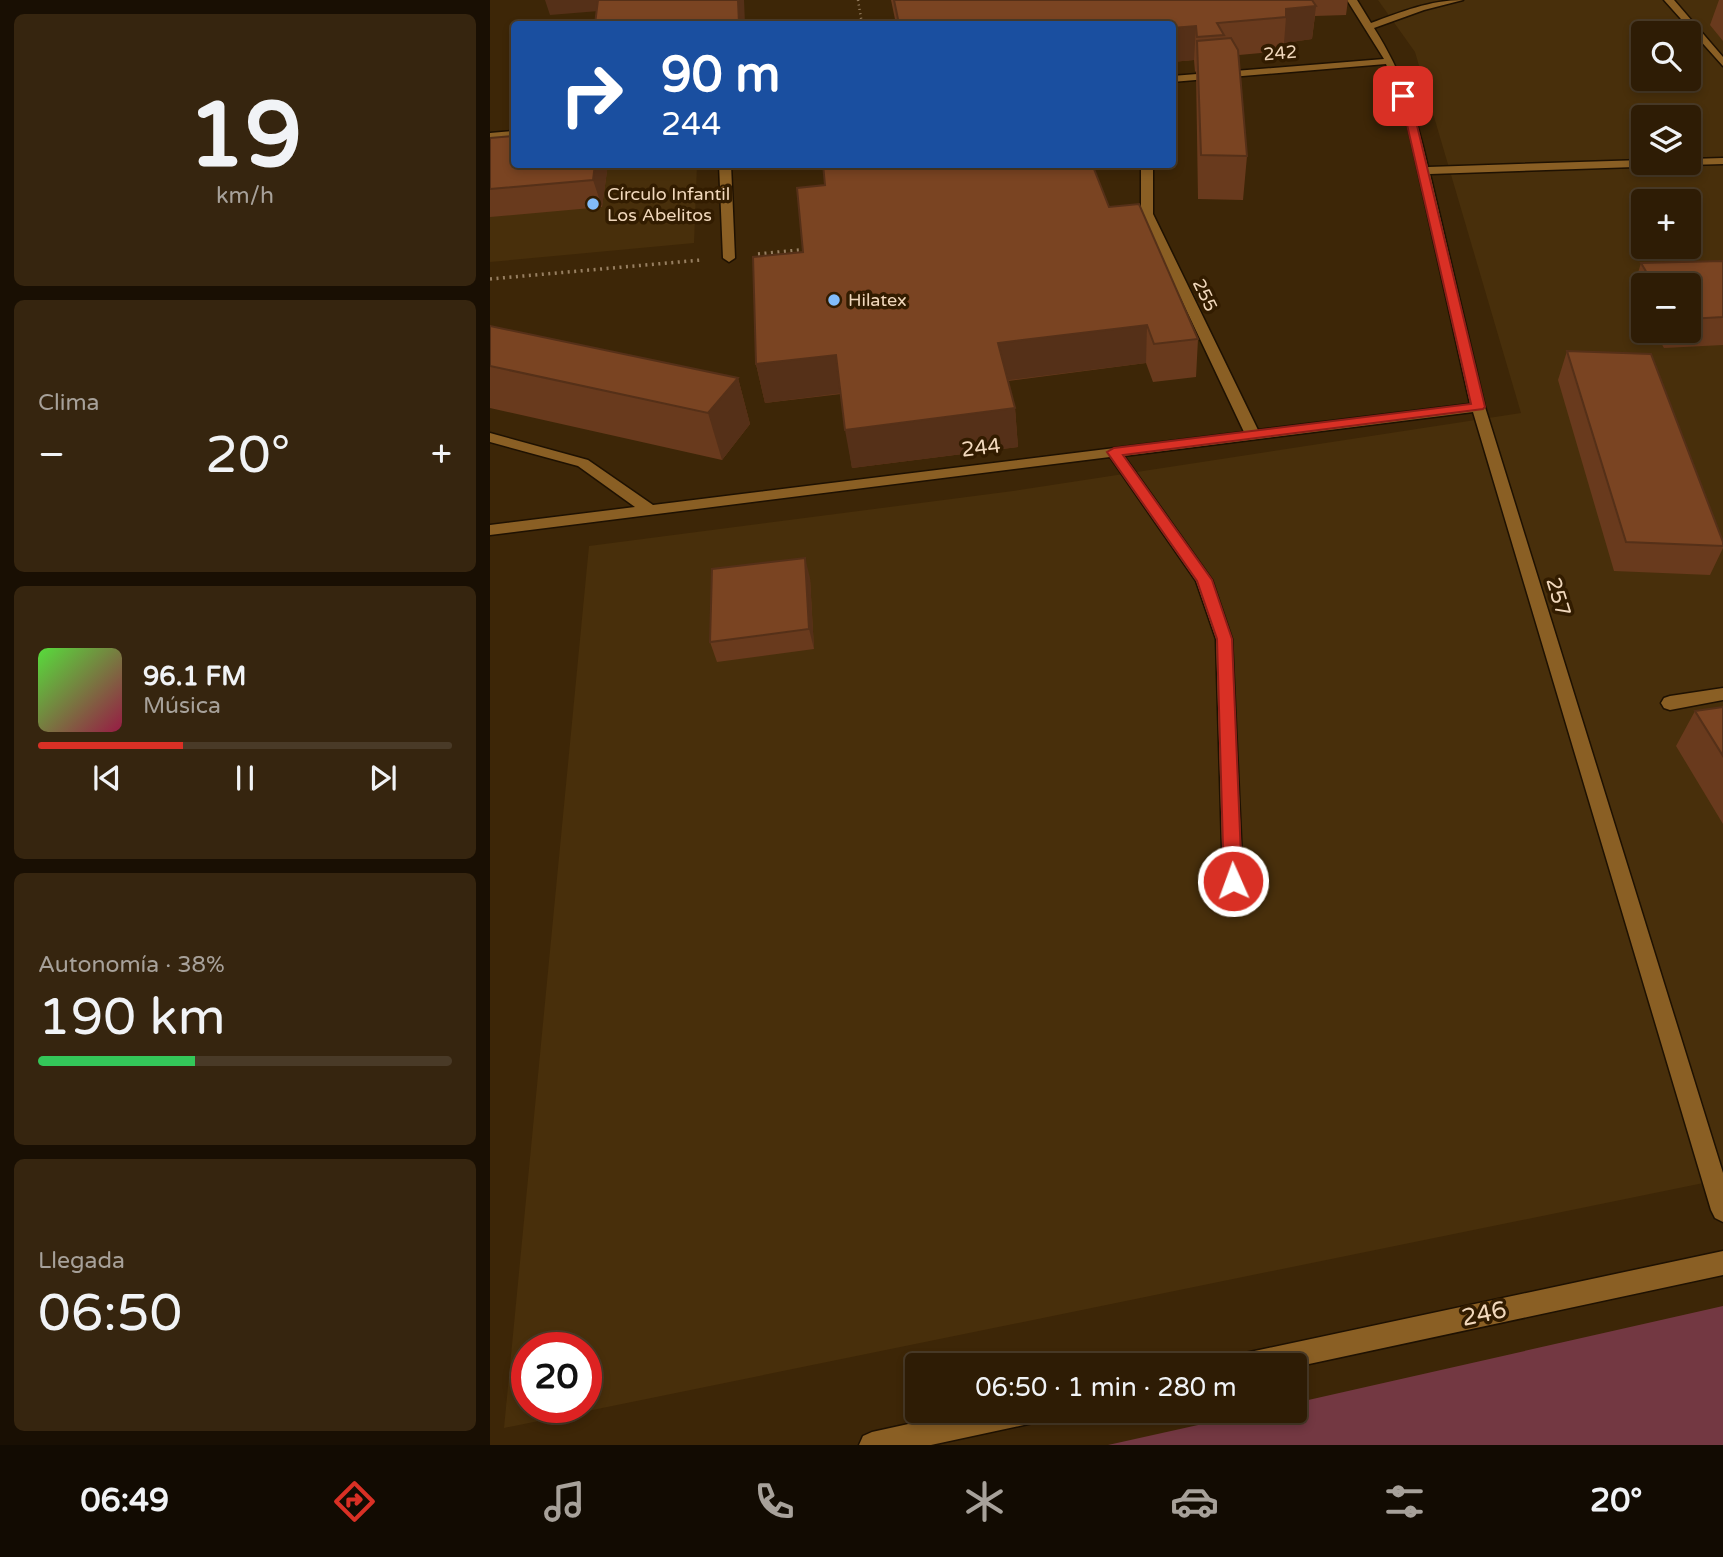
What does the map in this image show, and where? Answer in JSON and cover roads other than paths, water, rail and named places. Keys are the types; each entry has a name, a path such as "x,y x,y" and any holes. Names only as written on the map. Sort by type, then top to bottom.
{"street":[{"name":"257","path":"1352,0 1390,61 1410,113 1478,407 1723,1210"},
{"path":"1369,27 1421,8 1458,0"},
{"path":"1669,0 1723,64"},
{"name":"242","path":"1176,79 1390,61"},
{"path":"490,136 511,134"},
{"path":"1701,162 1723,161"},
{"path":"1423,171 1631,164"},
{"path":"725,168 729,258"},
{"name":"255","path":"1147,168 1147,214 1253,435"},
{"name":"244","path":"490,530 1478,407"},
{"path":"490,437 583,463 650,510"},
{"path":"1114,452 1204,580 1224,639 1233,881"},
{"path":"1670,703 1723,694"},
{"name":"246","path":"1301,1353 1723,1263"},
{"path":"872,1445 973,1423"}],"place":[{"name":"Círculo Infantil Los Abelitos","path":"593,204"},
{"name":"Hilatex","path":"834,300"}]}
